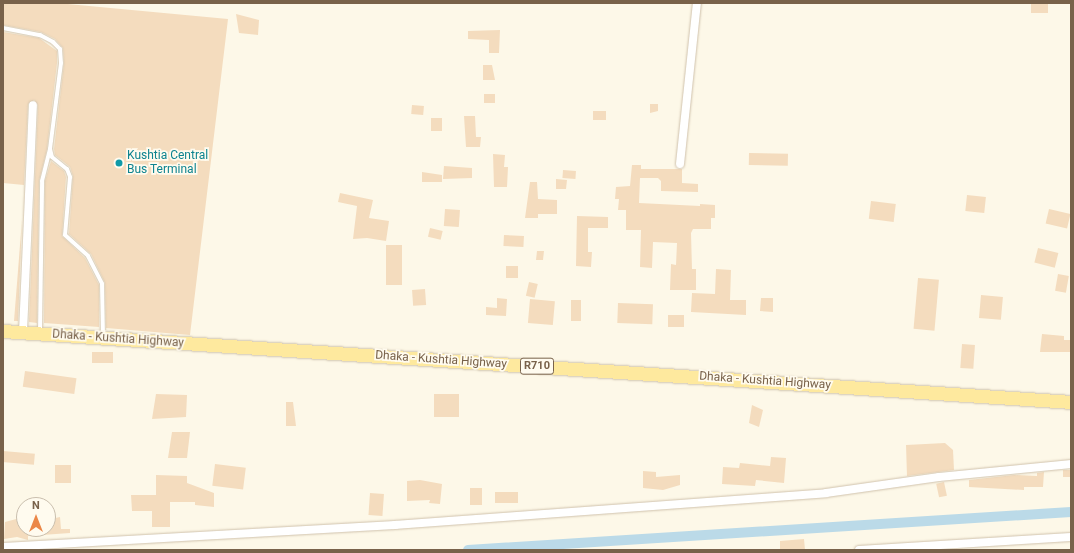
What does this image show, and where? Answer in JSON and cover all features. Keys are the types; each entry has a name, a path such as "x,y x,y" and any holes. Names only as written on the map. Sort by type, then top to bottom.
{"main road":[{"name":"Dhaka - Kushtia Highway","path":"3,331 1071,402"}],"street":[{"path":"680,164 697,3"},
{"path":"23,332 33,105"},
{"path":"3,548 395,525 818,493 939,477 1071,464"},
{"path":"859,550 1071,537"}],"lane":[{"path":"3,28 40,36 54,42 60,49 61,63 50,149 42,181 40,334"},
{"path":"50,149 52,157 67,169 70,177 65,235 88,256 102,284 103,338"}],"building":[{"name":"Kushtia Central Bus Terminal","path":"3,3 57,3 228,19 190,335 106,328 105,283 91,254 69,234 73,176 70,167 55,155 54,149 64,63 63,48 55,39 41,32 3,25"},
{"path":"1031,3 1048,3 1048,13 1031,13"},
{"path":"236,14 259,20 258,35 239,33"},
{"path":"500,30 499,53 489,53 489,40 468,39 468,31"},
{"path":"3,32 39,38 57,51 57,63 47,149 39,181 37,323 29,322 38,105 34,100 28,104 24,185 3,183"},
{"path":"483,65 492,65 495,80 483,80"},
{"path":"484,94 495,94 495,103 484,103"},
{"path":"650,104 658,104 658,111 650,113"},
{"path":"412,105 424,106 423,115 411,114"},
{"path":"593,111 606,111 606,120 593,120"},
{"path":"464,116 475,116 476,137 481,137 480,147 466,147"},
{"path":"431,118 442,118 442,131 431,131"},
{"path":"749,153 788,154 788,166 749,165"},
{"path":"493,154 505,155 504,167 508,167 507,187 494,187"},
{"path":"51,161 64,171 66,177 62,236 85,258 99,285 99,327 44,323 45,181"},
{"path":"632,165 641,165 641,169 682,169 682,183 698,184 698,192 661,191 661,181 658,178 640,178 639,203 700,206 700,204 715,205 715,218 711,218 711,229 693,229 691,233 692,269 696,269 696,290 670,290 671,264 676,265 677,243 653,242 652,268 640,267 641,230 626,230 626,210 618,210 619,199 615,199 616,187 630,186"},
{"path":"444,166 472,168 472,178 443,179"},
{"path":"563,170 576,171 575,179 562,178"},
{"path":"422,172 442,175 442,182 422,182"},
{"path":"556,179 567,180 566,189 556,189"},
{"path":"530,182 537,182 538,199 557,200 557,214 538,214 538,218 525,218"},
{"path":"340,193 373,200 369,218 389,221 386,241 367,238 353,239 357,206 338,202"},
{"path":"967,195 986,197 984,213 965,211"},
{"path":"871,201 896,204 894,222 869,219"},
{"path":"445,209 460,210 459,227 444,226"},
{"path":"1049,209 1070,214 1067,229 1046,224"},
{"path":"577,216 608,217 608,228 588,228 588,252 592,252 591,267 576,266"},
{"path":"22,220 18,321 14,321"},
{"path":"430,228 443,231 441,240 428,237"},
{"path":"504,235 524,236 523,247 503,246"},
{"path":"386,245 402,245 402,285 386,285"},
{"path":"1038,248 1058,253 1055,268 1034,263"},
{"path":"537,251 544,251 543,260 536,260"},
{"path":"506,266 518,266 518,278 506,278"},
{"path":"716,269 731,270 730,300 746,300 746,315 691,312 692,293 715,294"},
{"path":"1058,274 1069,276 1066,293 1055,291"},
{"path":"918,278 939,280 934,331 914,329"},
{"path":"529,282 538,284 535,298 526,296"},
{"path":"425,289 426,305 413,306 412,290"},
{"path":"981,295 1003,297 1001,320 979,318"},
{"path":"497,298 507,299 506,316 486,315 486,307 497,308"},
{"path":"761,298 773,298 773,312 760,311"},
{"path":"530,299 555,301 553,325 528,323"},
{"path":"571,300 581,300 581,321 571,321"},
{"path":"618,303 653,304 652,324 617,323"},
{"path":"668,315 684,315 684,327 668,327"},
{"path":"1042,334 1064,336 1064,340 1071,340 1071,352 1040,352"},
{"path":"962,344 975,345 973,369 960,368"},
{"path":"92,352 113,352 113,363 92,363"},
{"path":"25,371 76,378 74,394 23,387"},
{"path":"156,394 187,395 186,417 152,419"},
{"path":"434,394 459,394 459,417 434,417"},
{"path":"286,402 293,402 296,426 286,426"},
{"path":"752,405 763,410 759,427 749,423"},
{"path":"172,432 190,432 187,458 168,458"},
{"path":"945,443 953,450 954,470 907,476 906,445"},
{"path":"3,451 35,454 34,465 3,462"},
{"path":"771,457 786,458 784,483 756,480 755,486 722,484 723,467 739,468 740,463 770,466"},
{"path":"215,464 246,468 243,490 212,486"},
{"path":"55,465 71,465 71,483 55,483"},
{"path":"1063,470 1071,470 1071,477 1063,477"},
{"path":"643,471 656,472 656,477 680,475 680,485 663,490 643,488"},
{"path":"1044,472 1043,487 1024,487 1024,490 969,487 969,480 1014,475 1037,476 1037,473"},
{"path":"156,475 187,476 187,483 214,493 214,507 195,505 195,502 170,502 170,527 152,527 152,511 132,511 131,495 156,495"},
{"path":"420,480 442,484 440,504 429,503 430,500 407,501 407,481"},
{"path":"944,482 947,496 939,497 936,484"},
{"path":"470,488 482,488 482,505 470,505"},
{"path":"495,492 518,492 518,503 495,503"},
{"path":"370,493 384,494 382,516 368,515"},
{"path":"60,517 61,529 70,529 70,533 56,534 56,518"},
{"path":"16,519 17,537 4,539 5,522"},
{"path":"17,537 28,537 28,540"},
{"path":"804,539 805,550 780,550 780,541"}],"waterway":[{"path":"468,550 1071,512"}],"place":[{"name":"Kushtia Central Bus Terminal","path":"119,163"}]}
